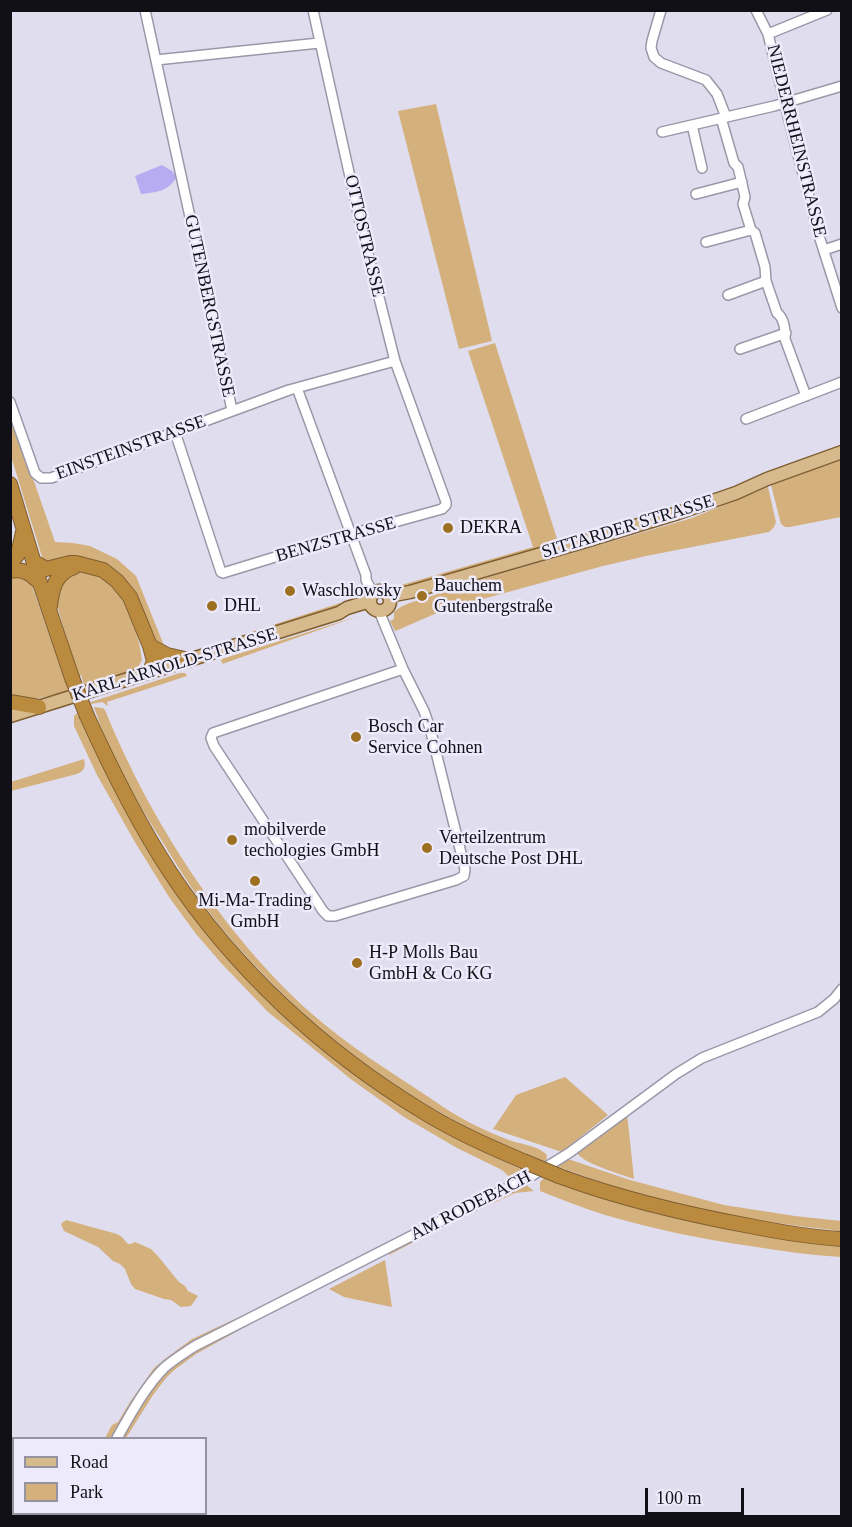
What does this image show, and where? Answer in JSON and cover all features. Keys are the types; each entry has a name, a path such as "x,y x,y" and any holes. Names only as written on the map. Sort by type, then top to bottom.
{"highway":[{"path":"10,484 72,678 116,778 170,871 211,927 270,992 304,1024 384,1087 423,1112 461,1133 559,1176 653,1206 767,1229 842,1239"},
{"path":"10,564 17,557 21,547 23,527"},
{"path":"34,562 46,569 70,563 85,565 103,570 117,581 130,597 150,646 154,661 150,672"},
{"path":"50,609 53,587 60,575 68,569 85,565"},
{"path":"10,571 26,571 40,583"},
{"path":"140,622 150,672"},
{"path":"150,646 167,656 189,660"},
{"path":"10,702 39,707"}],"main road":[{"name":"SITTARDER STRASSE","path":"379,601 678,513 842,452"},
{"name":"KARL-ARNOLD-STRASSE","path":"10,716 339,613 347,608 379,601"}],"street":[{"name":"GUTENBERGSTRASSE","path":"145,10 232,410 297,388"},
{"name":"OTTOSTRASSE","path":"313,10 363,233 396,361"},
{"path":"661,10 652,41 652,52 661,63 706,80 717,94 734,163 738,167 742,182 745,197 743,204 751,230 755,233 765,267 766,281 786,333 785,339 806,396"},
{"name":"NIEDERRHEINSTRASSE","path":"756,10 768,34 824,250 842,308"},
{"path":"768,34 827,10"},
{"path":"156,60 320,43"},
{"path":"662,132 785,103 842,86"},
{"path":"692,125 702,168"},
{"path":"696,194 742,182"},
{"path":"706,242 751,230"},
{"path":"824,250 842,244"},
{"path":"728,295 766,281"},
{"path":"740,349 786,333"},
{"path":"396,361 297,388 350,535 379,601 403,669 430,728 465,869 464,876 456,880 335,916 328,916 214,747 211,738 213,733 403,669"},
{"name":"BENZSTRASSE","path":"175,432 221,572 226,573 337,538 442,509 446,505 396,361"},
{"path":"746,419 842,382"},
{"name":"EINSTEINSTRASSE","path":"10,402 35,473 41,478 51,478 69,472 232,410"},
{"name":"AM RODEBACH","path":"118,1437 157,1377 165,1368 195,1346 525,1180 560,1159 702,1058 818,1012 842,989"}],"green space":[{"path":"436,104 492,341 459,349 398,111"},
{"path":"495,343 559,545 399,591 397,588 391,588 533,547 468,351"},
{"path":"10,412 55,542 90,546 117,559 136,576 165,648 159,650 133,593 126,583 109,568 46,563 43,560 11,456"},
{"path":"841,460 841,517 790,527 781,524 771,485"},
{"path":"768,487 776,522 769,532 603,566 446,609 395,631 390,621 394,619 394,612 399,608 445,590 692,518"},
{"path":"85,570 104,578 126,605 135,627 142,660 137,669 133,671 85,687 81,675 78,676 56,602 59,582 69,572"},
{"path":"10,575 23,577 32,586 69,692 25,701 11,700"},
{"path":"340,603 341,605 330,612 257,633 248,633"},
{"path":"359,616 223,664 221,661 222,659"},
{"path":"185,673 187,676 107,702 108,706 102,702 91,704 91,702"},
{"path":"94,707 105,710 143,792 192,873 219,912 279,982 325,1025 370,1058 470,1123 514,1142 539,1149 547,1155 546,1163 454,1120 368,1066 328,1035 254,965 205,906 152,825 115,759"},
{"path":"77,713 132,821 219,948 422,1118 529,1173 514,1181 502,1170 457,1148 404,1117 352,1080 268,1012 196,934 169,897 97,775 74,726 74,716"},
{"path":"84,759 84,768 77,774 11,791 11,782"},
{"path":"565,1077 608,1115 562,1152 493,1129 516,1095"},
{"path":"627,1113 634,1179 595,1165 577,1153 578,1148"},
{"path":"568,1159 630,1180 724,1205 841,1221 841,1231 739,1217 667,1202 611,1186 556,1166"},
{"path":"544,1178 657,1214 716,1227 841,1244 841,1257 713,1240 623,1220 540,1191 540,1182"},
{"path":"525,1184 534,1191 515,1193 389,1255 389,1252"},
{"path":"66,1220 117,1234 128,1244 135,1242 151,1249 188,1291 198,1296 191,1306 181,1307 171,1300 135,1289 120,1264 113,1261 98,1247 64,1231 61,1224"},
{"path":"385,1260 392,1307 344,1297 329,1289"},
{"path":"283,1306 196,1354 173,1371 153,1395 127,1437 121,1437 160,1378 193,1351"},
{"path":"237,1318 236,1321 170,1361 115,1437 106,1437 154,1368 192,1339"}],"shaded area":[{"path":"162,165 177,177 157,192 141,194 135,176"}],"place":[{"name":"DEKRA","path":"448,528"},
{"name":"Waschlowsky","path":"290,591"},
{"name":"Bauchem Gutenbergstraße","path":"422,596"},
{"name":"DHL","path":"212,606"},
{"name":"Bosch Car Service Cohnen","path":"356,737"},
{"name":"mobilverde techologies GmbH","path":"232,840"},
{"name":"Verteilzentrum Deutsche Post DHL","path":"427,848"},
{"name":"Mi-Ma-Trading GmbH","path":"255,881"},
{"name":"H-P Molls Bau GmbH & Co KG","path":"357,963"}]}
